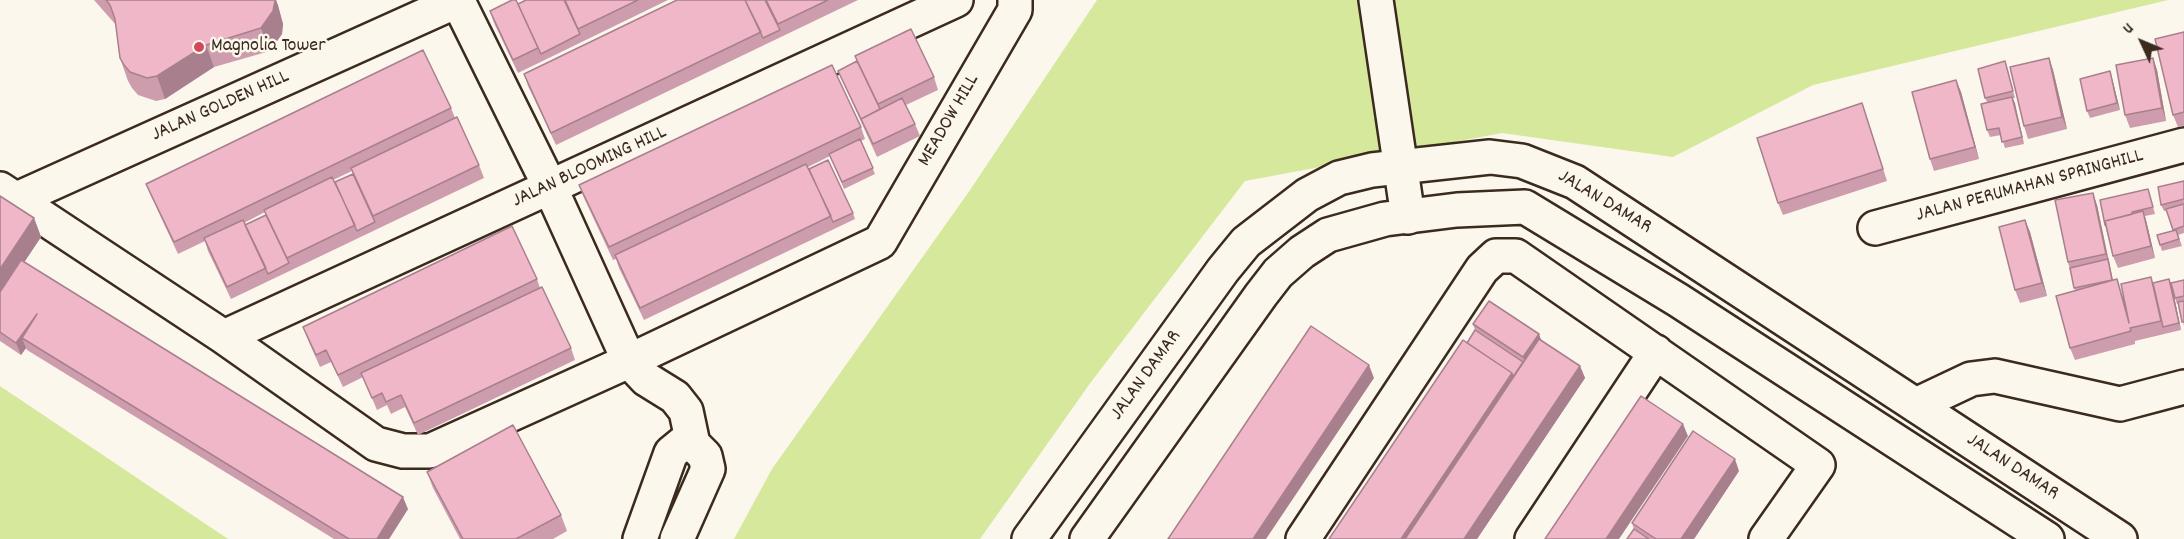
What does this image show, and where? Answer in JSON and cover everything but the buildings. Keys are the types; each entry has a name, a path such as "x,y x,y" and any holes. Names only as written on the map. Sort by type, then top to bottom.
{"street":[{"path":"458,0 550,187 629,361 646,379 675,397 686,411 693,444 705,456 708,469 677,539"},
{"name":"JALAN GOLDEN HILL","path":"8,194 458,0"},
{"name":"JALAN BLOOMING HILL","path":"224,337 956,0"},
{"path":"1376,0 1408,217"},
{"name":"MEADOW HILL","path":"629,361 880,242 1018,3"},
{"name":"JALAN PERUMAHAN SPRINGHILL","path":"1875,228 2184,145"},
{"name":"JALAN DAMAR","path":"1029,539 1216,280 1246,242 1307,195 1339,178 1402,166 1490,157 1522,161 1553,171 1575,182 2120,539"},
{"path":"8,194 224,337 376,444 403,451 430,451 629,361"},
{"name":"JALAN DAMAR","path":"1087,539 1278,273 1328,235 1385,219 1457,210 1525,207 1678,300 1857,414 2046,539"},
{"path":"1302,539 1482,269 1496,256 1516,256 1818,465 1766,539"},
{"path":"1532,539 1656,352"},
{"path":"1916,405 1971,379 1995,376 2120,404 2184,387"},
{"path":"1857,414 1880,381"},
{"path":"640,539 671,453 682,444 693,444"},
{"path":"1978,496 2000,460"}],"green space":[{"path":"1097,0 2168,0 1813,85 1673,157 1502,133 1245,181 1091,382 980,539 734,539 772,469 968,193"},
{"path":"0,386 228,539 0,539"}],"place":[{"name":"Magnolia Tower","path":"199,47"}]}
